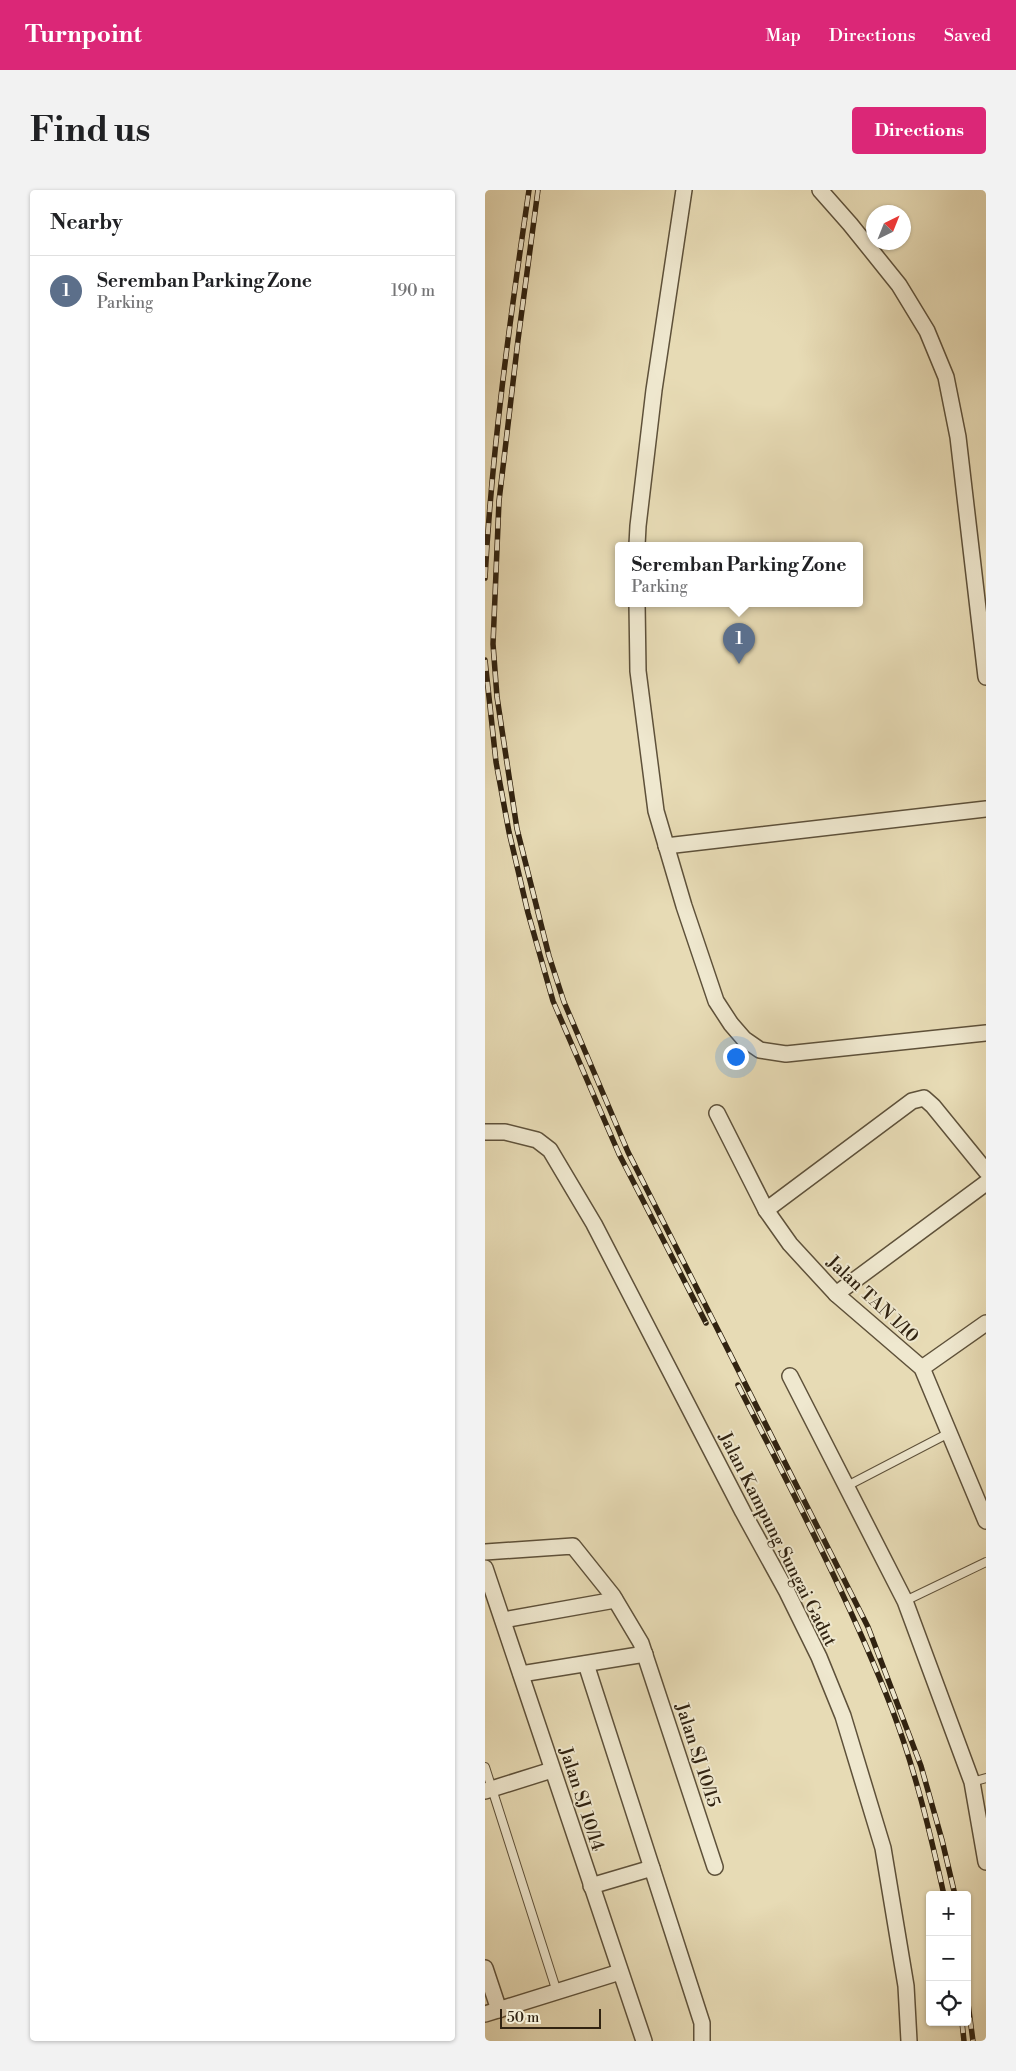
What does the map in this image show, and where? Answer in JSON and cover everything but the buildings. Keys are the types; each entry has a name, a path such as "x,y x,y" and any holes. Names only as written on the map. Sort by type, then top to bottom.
{"street":[{"path":"637,542 654,390 685,190"},
{"path":"820,190 899,285 927,331 946,377 958,437 986,677"},
{"path":"637,607 638,672 656,811 684,906 716,1001 740,1034 760,1050 785,1054 986,1033"},
{"path":"666,846 986,809"},
{"path":"766,1210 912,1101 924,1098 933,1106 986,1171"},
{"name":"Jalan TAN 1/10","path":"717,1113 766,1210 791,1244 836,1294 922,1368 986,1521"},
{"name":"Jalan Kampung Sungai Gadut","path":"485,1132 505,1132 537,1140 551,1150 594,1224 743,1512 787,1592 819,1657 843,1716 883,1848 906,1986 909,2041"},
{"path":"836,1294 986,1183"},
{"path":"922,1368 986,1323"},
{"path":"790,1376 905,1601 979,1780 986,1862"},
{"name":"Jalan SJ 10/15","path":"485,1552 573,1546 615,1600 641,1643 715,1867"},
{"name":"Jalan SJ 10/14","path":"485,1568 644,2041"},
{"path":"503,1620 615,1600"},
{"path":"521,1674 645,1654"},
{"path":"585,1664 702,2023 702,2041"},
{"path":"489,1790 553,1770"},
{"path":"591,1886 652,1868"},
{"path":"485,1968 492,2012 620,1972"}],"lane":[{"path":"847,1486 949,1434"},
{"path":"905,1601 986,1562"},
{"path":"485,1767 489,1790 557,1992"}],"railway":[{"path":"485,578 497,432 529,190"},
{"path":"538,190 499,501 493,644 497,697 517,829 549,956 564,1002 628,1152 868,1627 921,1766 954,1891"},
{"path":"485,660 496,762 509,832 528,913 553,1001 619,1154 706,1323"},
{"path":"738,1385 839,1586 892,1709 921,1801 943,1891"},
{"path":"962,2026 964,2041"},
{"path":"971,2026 973,2041"}],"place":[{"name":"Seremban Parking Zone","path":"739,664"}]}
